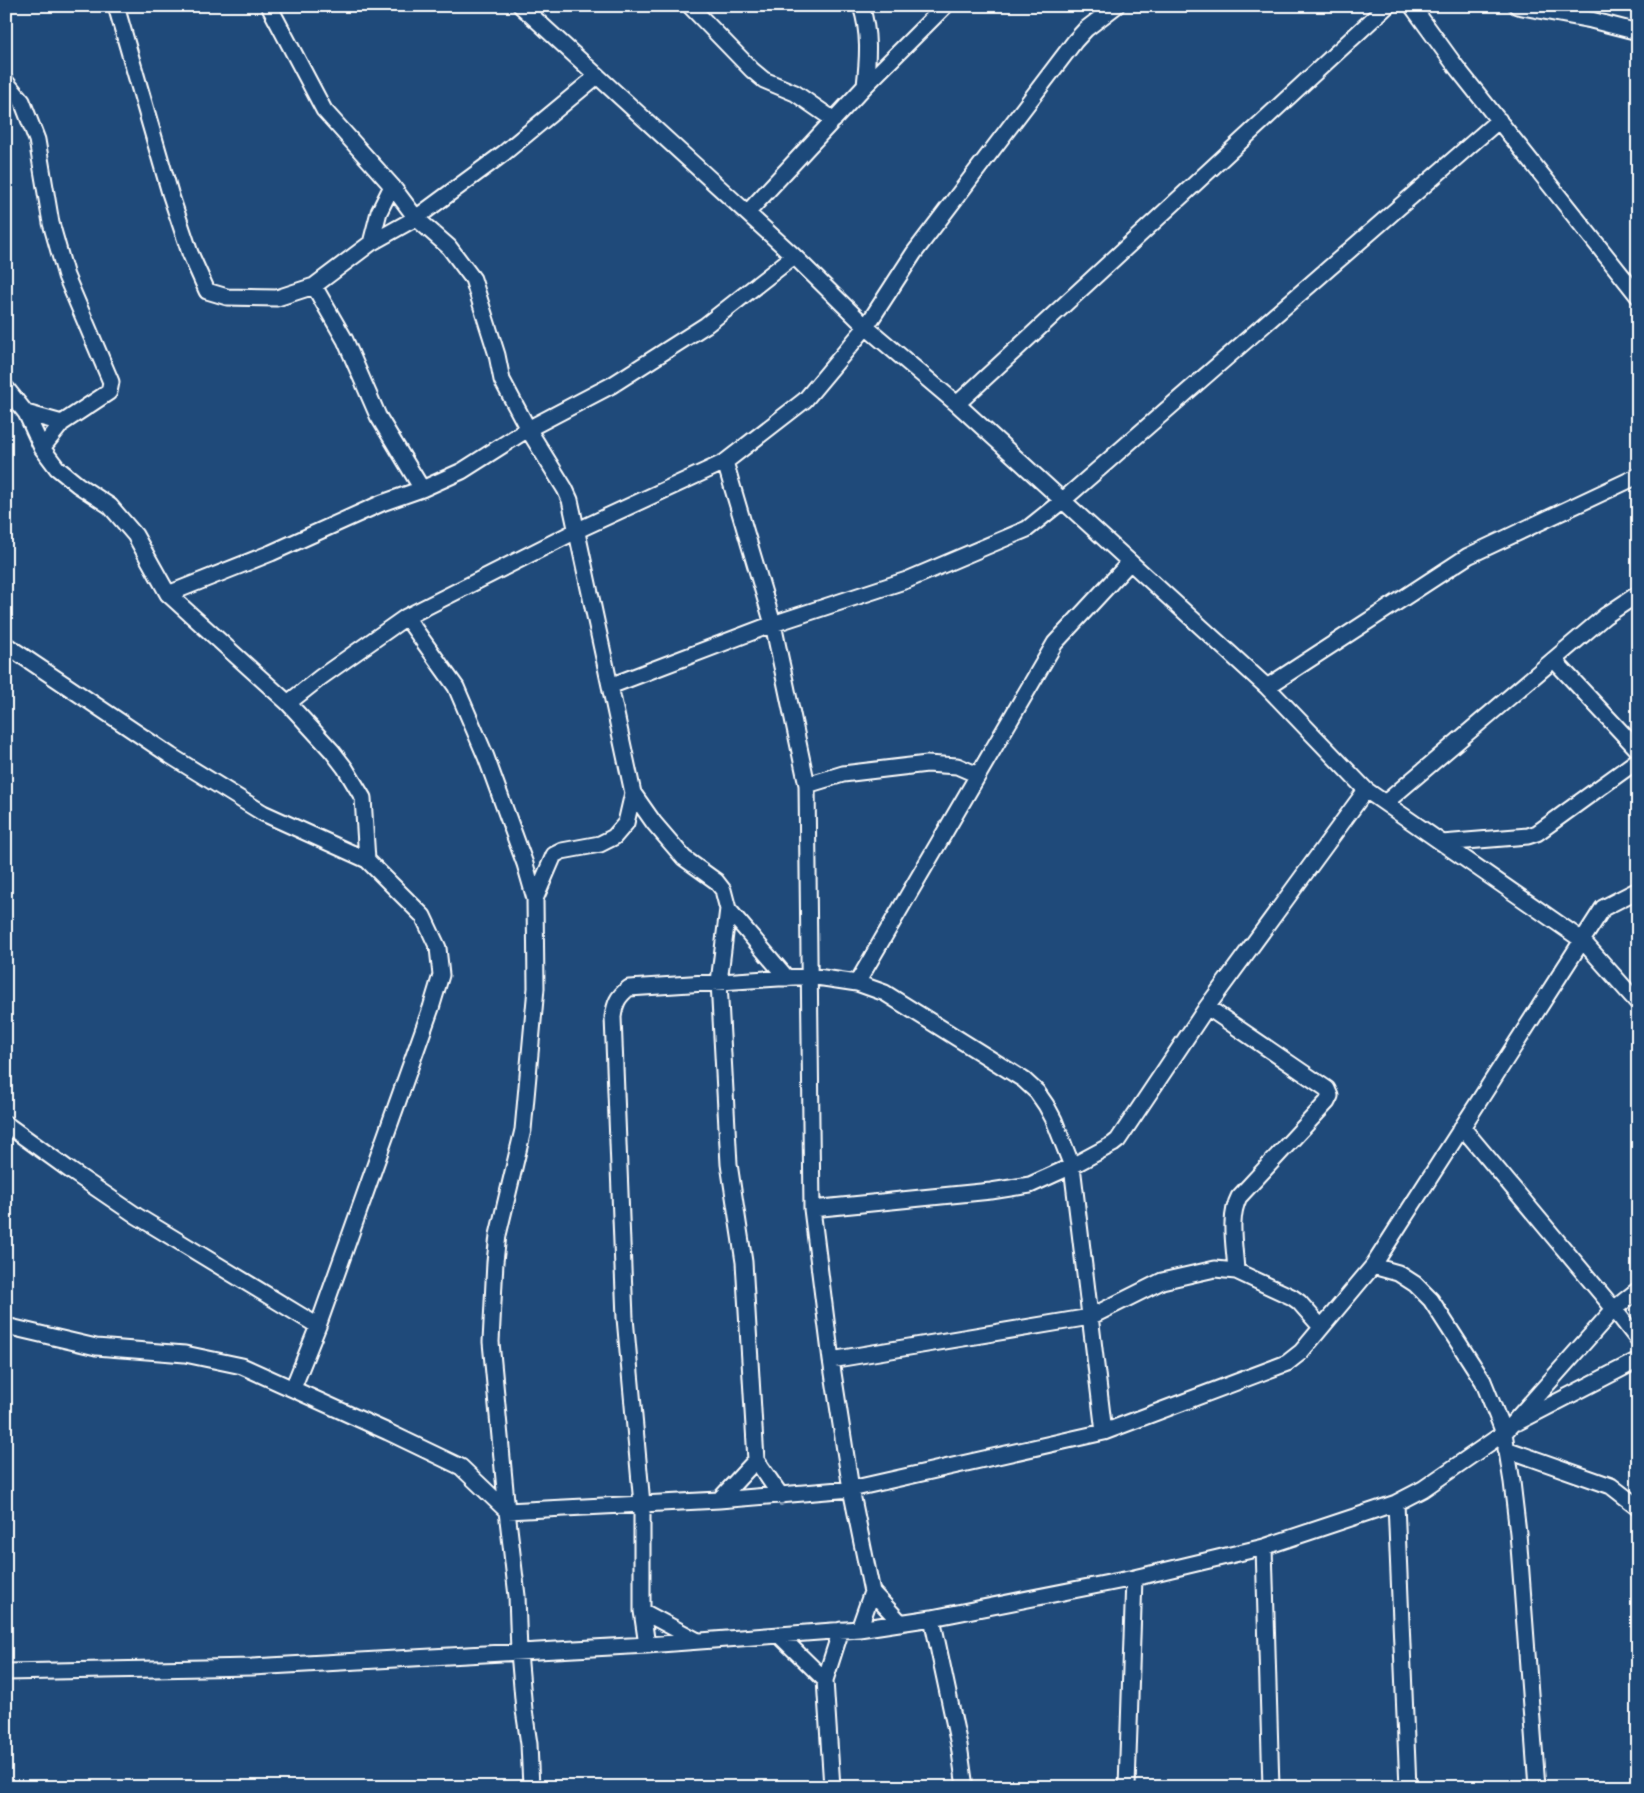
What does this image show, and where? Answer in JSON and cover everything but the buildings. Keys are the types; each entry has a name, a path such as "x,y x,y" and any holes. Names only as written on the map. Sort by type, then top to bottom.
{"street":[{"path":"116,6 190,253 207,291 226,297 277,298 314,286 371,243 416,218 504,153 597,76"},
{"path":"269,6 324,110 392,186 416,218 449,247 473,279 497,355 502,380 528,429 565,488 570,500 633,792 654,823 684,858 716,881 723,890 728,909 719,982 729,1164 744,1262 756,1460 780,1496"},
{"path":"520,6 794,256 866,327 957,404 1267,687 1366,790 1582,940 1638,1003"},
{"path":"690,6 764,80 794,93 834,120"},
{"path":"861,6 868,34 869,53 865,86"},
{"path":"747,213 865,86 945,6"},
{"path":"288,703 321,677 406,617 578,530 725,462 805,400 866,327 914,253 1075,40 1116,6"},
{"path":"957,404 1387,6"},
{"path":"1412,6 1638,296"},
{"path":"1516,6 1591,20 1638,32"},
{"path":"6,82 22,101 37,140 50,224 66,276 111,382 109,392 62,423 42,448"},
{"path":"610,686 772,624 907,580 1027,529 1062,501 1499,120"},
{"path":"371,243 379,212 392,186"},
{"path":"168,594 271,553 382,503 462,472 528,429 612,385 706,325 794,256"},
{"path":"314,286 345,340 378,416 422,489"},
{"path":"6,388 26,413 42,448 57,468 78,485 110,506 134,535 168,594 288,703 345,768 363,798 367,860"},
{"path":"26,413 62,423"},
{"path":"725,462 772,624 807,785 812,1209 831,1360 851,1489 872,1592 900,1623"},
{"path":"1267,687 1468,556 1638,476"},
{"path":"857,983 1055,643 1130,562"},
{"path":"1385,803 1605,616 1638,594"},
{"path":"406,617 456,687 486,757 535,899 536,988 523,1130 498,1236 491,1342 517,1596 519,1652 529,1744 531,1787"},
{"path":"6,645 171,756 263,813 367,860 423,916 438,948 441,975 431,1008 318,1326 293,1388"},
{"path":"1554,660 1638,750"},
{"path":"1442,843 1528,836 1537,833 1638,760"},
{"path":"807,785 843,774 927,764 957,766 978,776"},
{"path":"812,1209 991,1191 1030,1184 1072,1166 1113,1144 1118,1140 1207,1007 1366,790"},
{"path":"535,899 554,855 562,851 600,844 614,836 626,823 633,792"},
{"path":"6,1326 96,1347 185,1354 242,1366 461,1467 507,1511 719,1500 851,1489 1104,1432 1287,1363 1301,1352 1373,1266 1604,908 1638,890"},
{"path":"728,909 787,978"},
{"path":"647,1644 642,1611 642,1504 625,1318 613,1017 614,1005 619,995 629,988 810,976 857,983 885,993 1024,1080 1037,1092 1054,1120 1072,1166 1104,1432"},
{"path":"1207,1007 1328,1089 1330,1096 1328,1102 1239,1197 1234,1207 1233,1217 1236,1271"},
{"path":"6,1124 137,1216 318,1326"},
{"path":"1462,1127 1614,1308 1638,1340"},
{"path":"1373,1266 1398,1273 1415,1284 1431,1300 1483,1381 1507,1429 1506,1449 1518,1534 1537,1787"},
{"path":"831,1360 1090,1317 1162,1281 1215,1269 1236,1271 1292,1297 1299,1302 1321,1327"},
{"path":"1507,1429 1614,1308 1638,1290"},
{"path":"6,1672 252,1667 519,1652 859,1629 932,1618 1134,1578 1264,1547 1396,1503 1423,1489 1507,1429 1638,1360"},
{"path":"1506,1449 1611,1486 1638,1507"},
{"path":"719,1500 756,1460"},
{"path":"1396,1503 1408,1787"},
{"path":"1264,1547 1271,1787"},
{"path":"1127,1787 1134,1578"},
{"path":"859,1629 872,1592"},
{"path":"642,1611 698,1641"},
{"path":"932,1618 960,1745 965,1787"},
{"path":"832,1787 825,1680 841,1630"},
{"path":"779,1635 825,1680"}]}
